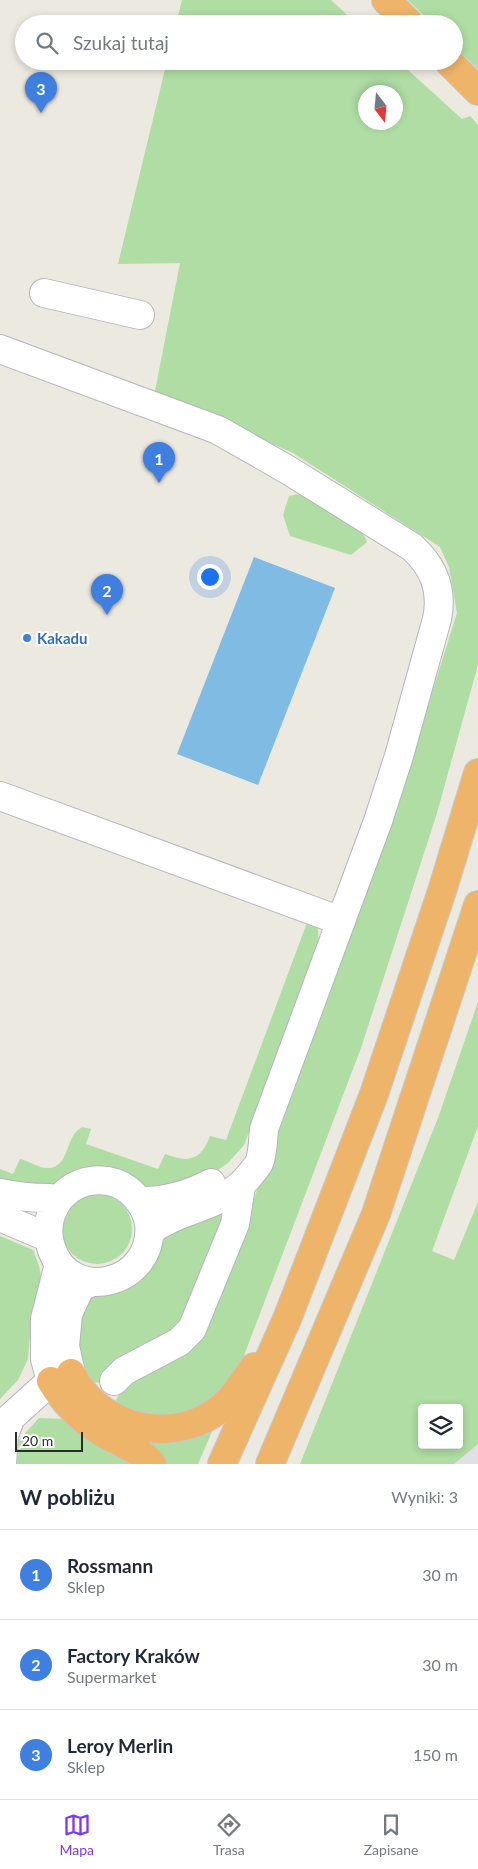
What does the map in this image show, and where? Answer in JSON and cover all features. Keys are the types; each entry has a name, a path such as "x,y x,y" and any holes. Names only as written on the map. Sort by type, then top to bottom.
{"highway":[{"path":"386,0 401,15"},
{"path":"457,70 478,91"},
{"path":"222,1464 287,1319 374,1094 442,891 478,773"},
{"path":"270,1464 376,1214 478,905"},
{"path":"61,1377 78,1387 90,1400 119,1420 137,1427 172,1430 194,1424 215,1413 236,1392 287,1319"},
{"path":"61,1377 64,1401 78,1415 100,1432 128,1445 152,1464"}],"street":[{"path":"44,292 140,315"},
{"path":"0,349 187,417 238,440 388,531 418,553 436,578 440,599 437,619 399,756 378,821 264,1129 259,1163 241,1186 205,1207 176,1216 158,1224 150,1231"},
{"path":"0,796 341,922"},
{"path":"140,1201 153,1202 199,1190 227,1174 264,1129"},
{"path":"101,1180 128,1190 140,1201 148,1219 149,1241 144,1254 129,1272 120,1278 109,1281 91,1282 81,1280 59,1264 53,1255 47,1237 47,1226 53,1208 70,1189 86,1182 101,1180"},
{"path":"114,1381 124,1371 179,1342 192,1329 235,1224 241,1186"},
{"path":"0,1193 23,1198 60,1198"},
{"path":"0,1216 47,1237"},
{"path":"59,1264 44,1319 45,1359 61,1377"},
{"path":"2,1464 4,1435 11,1417 61,1377 68,1314 80,1288 91,1282"}],"shaded area":[{"path":"478,1444 478,1464 454,1464"}],"green space":[{"path":"182,0 331,0 347,15 178,15"},
{"path":"408,0 478,0 478,69 463,55 463,15 423,15"},
{"path":"165,70 408,70 462,119 470,116 478,125 478,665 437,813 361,1048 232,1387 195,1414 149,1419 124,1412 116,1400 125,1382 198,1339 244,1226 385,843 457,613 449,567 440,547 293,453 155,391 180,263 118,264"},
{"path":"300,494 362,531 367,542 351,555 290,536 283,515 289,496"},
{"path":"308,920 318,929 319,946 244,1145 228,1163 207,1177 161,1192 78,1170 52,1185 0,1187 0,1169 13,1174 20,1159 46,1168 54,1167 60,1163 73,1137 83,1127 91,1129 86,1144 158,1169 165,1154 187,1159 193,1158 202,1151 210,1136 226,1140"},
{"path":"478,1002 478,1126 432,1251 454,1260 478,1202 478,1444 454,1464 300,1464 438,1118"},
{"path":"97,1194 110,1197 122,1204 129,1216 132,1229 129,1242 122,1254 110,1261 97,1264 84,1261 72,1254 65,1242 62,1229 65,1216 72,1204 84,1197"},
{"path":"223,1210 230,1217 190,1318 103,1382 90,1383 76,1353 80,1309 86,1298 157,1247 174,1226"},
{"path":"0,1236 33,1250 41,1276 32,1311 28,1359 18,1380 0,1399"},
{"path":"39,1418 67,1419 89,1441 120,1455 131,1464 17,1464 19,1440"},
{"path":"214,1427 198,1464 163,1464 142,1439"}],"water":[{"path":"254,557 335,588 258,785 177,754"}],"place":[{"name":"Leroy Merlin","path":"41,113"},
{"name":"Rossmann","path":"159,483"},
{"name":"Factory Kraków","path":"107,615"},
{"name":"Kakadu","path":"27,638"}]}
